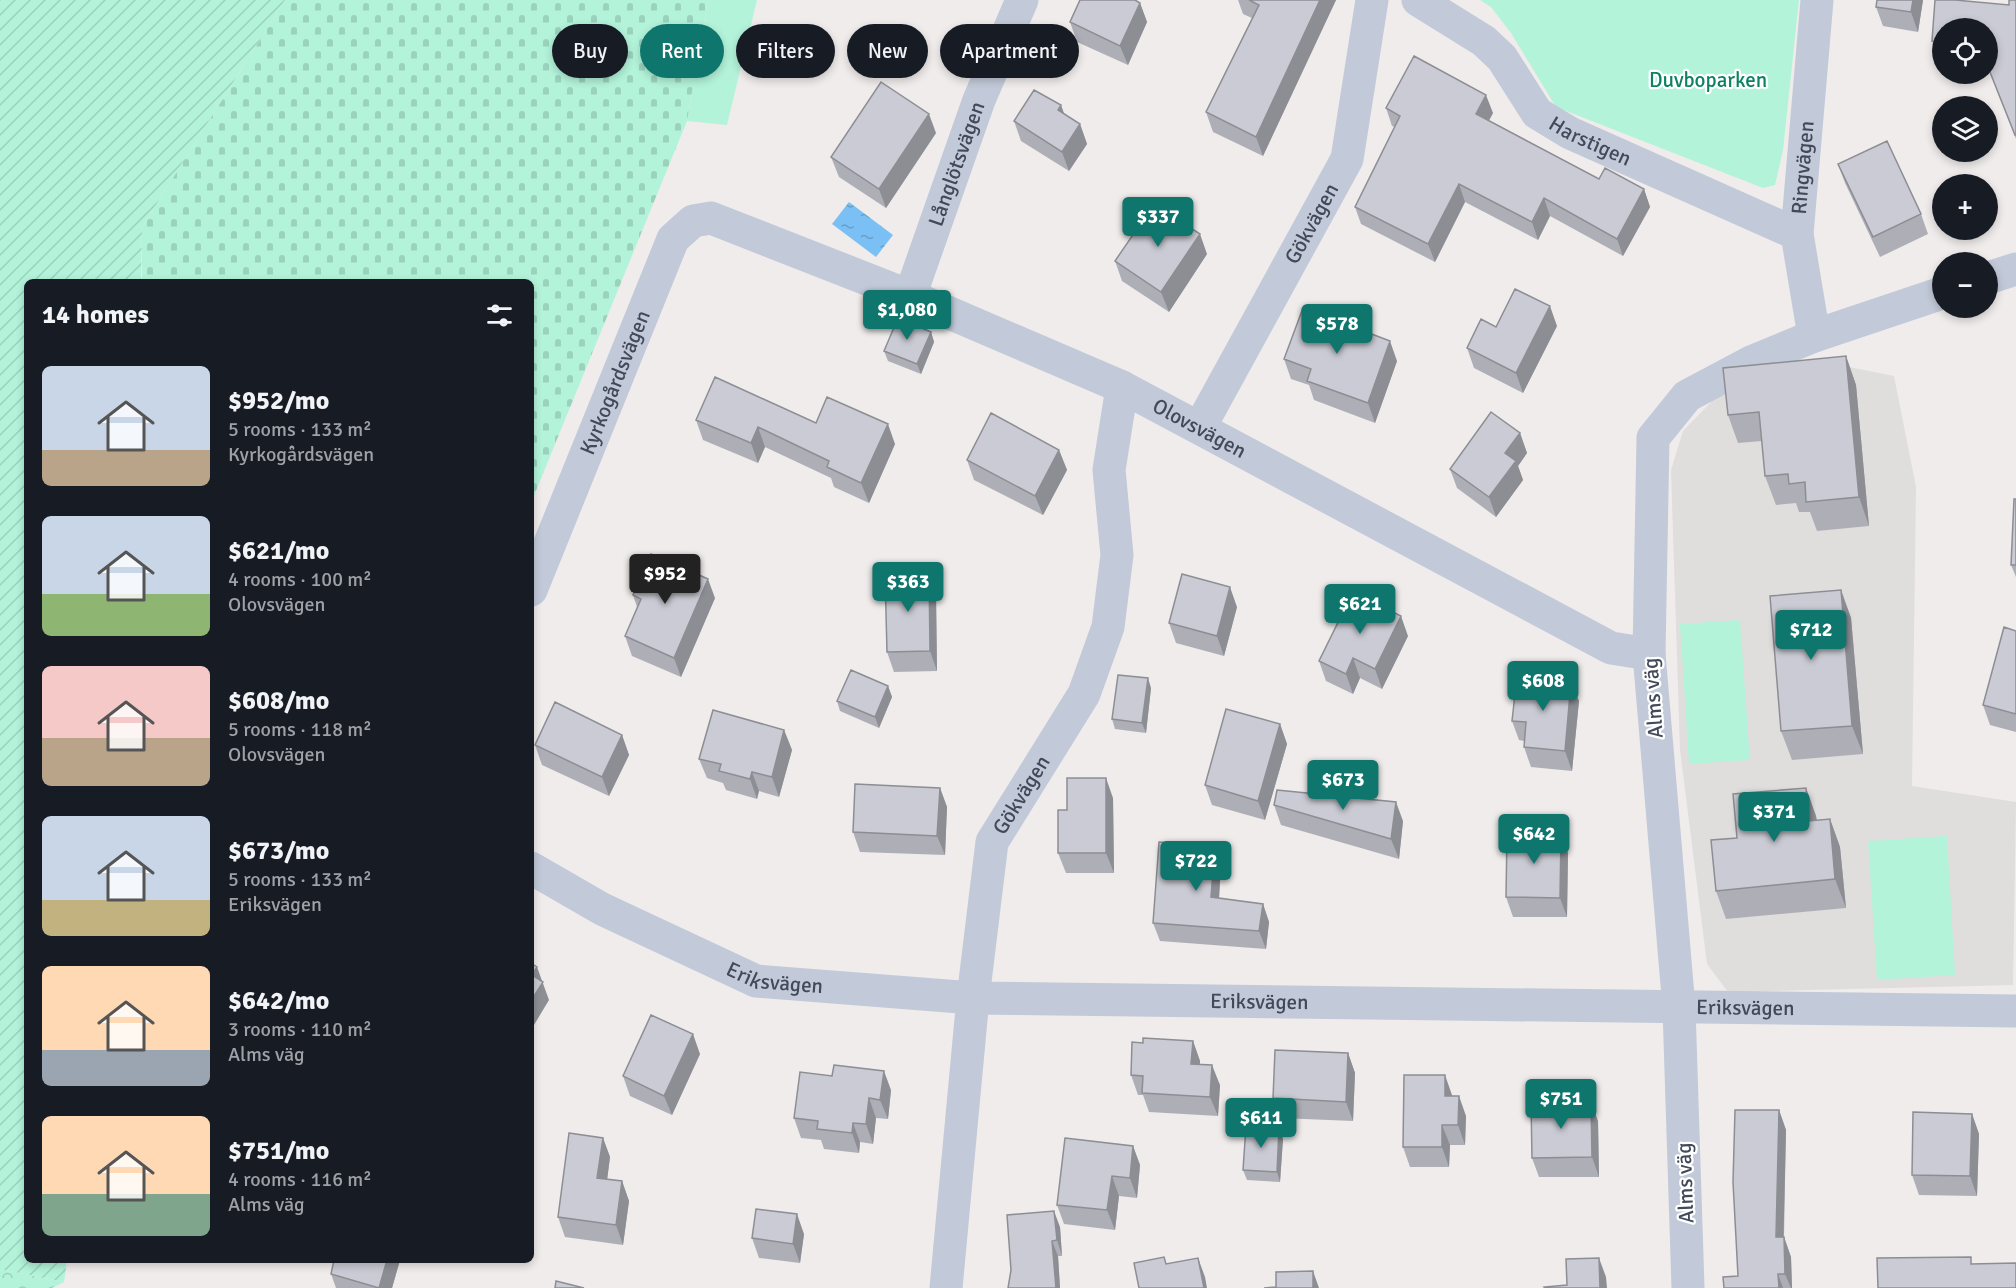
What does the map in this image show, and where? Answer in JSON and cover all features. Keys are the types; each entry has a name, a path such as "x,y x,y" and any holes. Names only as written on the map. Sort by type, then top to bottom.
{"street":[{"name":"Långlötsvägen","path":"910,296 979,100 1022,0"},
{"name":"Gökvägen","path":"1200,427 1347,159 1372,0"},
{"name":"Harstigen","path":"1418,0 1490,47 1502,58 1537,113 1570,133 1797,234"},
{"name":"Ringvägen","path":"1814,336 1797,234 1817,0"},
{"name":"Kyrkogårdsvägen","path":"534,583 673,239 693,221 711,218 734,228"},
{"name":"Olovsvägen","path":"734,228 910,296 1122,387 1611,648 1649,654"},
{"path":"1998,275 2016,269"},
{"name":"Alms väg","path":"1688,1288 1679,1008 1649,654 1653,438 1687,396 1751,362 1814,336 1932,296"},
{"name":"Gökvägen","path":"946,1288 973,998 992,842 1084,694 1108,627 1117,555 1109,470 1122,387"},
{"name":"Eriksvägen","path":"534,870 602,909 756,981 973,998 2016,1011"}],"shaded area":[{"path":"1839,365 1894,376 1916,487 1912,786 2016,802 2013,985 1728,992 1707,964 1680,750 1671,470 1683,431 1716,397"}],"green space":[{"path":"0,0 285,0 142,227 141,279 24,279 24,1263 67,1263 64,1282 0,1269"},
{"path":"285,0 708,0 704,24 640,24 640,78 694,78 687,121 534,496 534,279 142,279 142,227"},
{"path":"708,0 757,0 751,24 736,24 736,78 738,78 727,125 687,121 694,78 724,78 724,24 704,24"},
{"name":"Duvboparken","path":"1480,0 1799,0 1783,150 1775,185 1763,188 1556,107 1511,33 1491,7"},
{"path":"1740,620 1750,760 1689,764 1680,624"},
{"path":"1947,836 1955,975 1877,980 1868,841"},
{"path":"0,1269 64,1282 52,1288 0,1288"}],"water":[{"path":"849,202 893,235 876,257 832,224"}],"building":[{"path":"1080,0 1135,0 1140,3 1120,46 1079,26 1079,24 1070,22"},
{"path":"1249,0 1320,0 1256,137 1206,112 1259,5"},
{"path":"1877,0 1913,0 1911,12 1876,7"},
{"path":"1935,0 2009,5 2009,0 2016,0 2016,135 1995,84 1998,84 1998,18 1934,18"},
{"path":"1414,56 1486,95 1476,114 1599,179 1605,168 1644,189 1617,239 1544,198 1532,222 1459,184 1428,244 1355,207 1400,116 1386,108"},
{"path":"881,82 929,114 879,189 831,157"},
{"path":"1034,90 1061,105 1058,110 1080,124 1062,152 1014,121"},
{"path":"1887,141 1921,214 1873,237 1838,164"},
{"path":"1154,204 1200,234 1161,292 1115,261"},
{"path":"1515,289 1550,306 1516,373 1467,348 1481,319 1496,327"},
{"path":"1303,308 1390,341 1368,403 1307,381 1311,369 1284,359"},
{"path":"898,318 931,332 917,364 884,351"},
{"path":"1846,356 1859,497 1806,502 1805,482 1789,484 1788,474 1765,476 1759,412 1728,415 1723,368"},
{"path":"715,377 816,423 827,397 888,424 861,483 827,467 829,461 758,427 751,443 696,420"},
{"path":"1491,412 1520,433 1505,453 1516,461 1489,497 1450,469"},
{"path":"991,413 1059,450 1035,496 967,460"},
{"path":"2014,499 2016,499 2016,565 2011,565"},
{"path":"651,554 708,579 674,658 625,636 641,599 633,595"},
{"path":"929,574 930,651 887,652 885,575"},
{"path":"1182,574 1230,587 1217,636 1169,623"},
{"path":"1841,590 1852,726 1781,731 1770,596"},
{"path":"1353,592 1401,616 1375,669 1353,658 1346,674 1319,661"},
{"path":"2004,627 2016,631 2016,714 1983,705"},
{"path":"851,670 888,686 875,717 837,701"},
{"path":"1118,675 1148,678 1142,723 1112,719"},
{"path":"1517,676 1571,682 1565,751 1524,747 1526,722 1512,721"},
{"path":"555,702 622,735 602,777 535,745"},
{"path":"1226,709 1280,724 1258,801 1205,785"},
{"path":"713,710 784,730 772,777 752,772 750,779 719,771 721,764 699,759"},
{"path":"1067,778 1106,778 1106,853 1058,853 1058,810 1067,810"},
{"path":"855,784 940,788 937,836 853,832"},
{"path":"1806,788 1809,821 1830,819 1835,879 1716,891 1711,840 1737,838 1733,794"},
{"path":"1277,790 1396,802 1391,839 1274,805"},
{"path":"1507,832 1561,833 1560,898 1506,897"},
{"path":"1159,842 1215,846 1211,897 1263,904 1259,931 1153,923"},
{"path":"534,976 543,982 534,996"},
{"path":"651,1015 693,1034 664,1096 623,1076"},
{"path":"1143,1038 1193,1041 1191,1064 1212,1065 1210,1097 1142,1093 1143,1076 1131,1075 1132,1042 1143,1043"},
{"path":"1275,1050 1348,1053 1346,1102 1273,1098"},
{"path":"834,1065 884,1071 880,1100 869,1098 866,1124 853,1123 852,1133 817,1129 818,1121 794,1118 800,1072 832,1076"},
{"path":"1404,1075 1445,1075 1445,1096 1459,1096 1458,1125 1442,1125 1442,1147 1403,1147"},
{"path":"1531,1102 1591,1102 1592,1157 1532,1158"},
{"path":"1735,1110 1779,1110 1776,1237 1784,1237 1785,1274 1778,1274 1779,1288 1724,1288 1723,1277 1738,1276 1733,1182"},
{"path":"1913,1112 1972,1114 1970,1176 1912,1175"},
{"path":"1246,1126 1279,1129 1277,1172 1243,1170"},
{"path":"569,1133 603,1138 597,1178 622,1181 616,1225 558,1217"},
{"path":"1065,1138 1133,1146 1130,1178 1112,1176 1107,1210 1057,1205"},
{"path":"756,1209 797,1214 793,1244 752,1238"},
{"path":"1054,1211 1057,1240 1052,1241 1056,1288 1008,1288 1011,1270 1007,1215"},
{"path":"1164,1257 1166,1264 1198,1258 1204,1288 1139,1288 1134,1263"},
{"path":"1971,1257 1971,1264 2016,1263 2016,1288 1878,1288 1877,1258"},
{"path":"1599,1258 1600,1288 1544,1287 1567,1285 1566,1259"},
{"path":"333,1263 386,1263 379,1288 331,1274"},
{"path":"1313,1271 1313,1288 1264,1288 1276,1287 1276,1272"},
{"path":"556,1281 584,1288 555,1288"}]}
